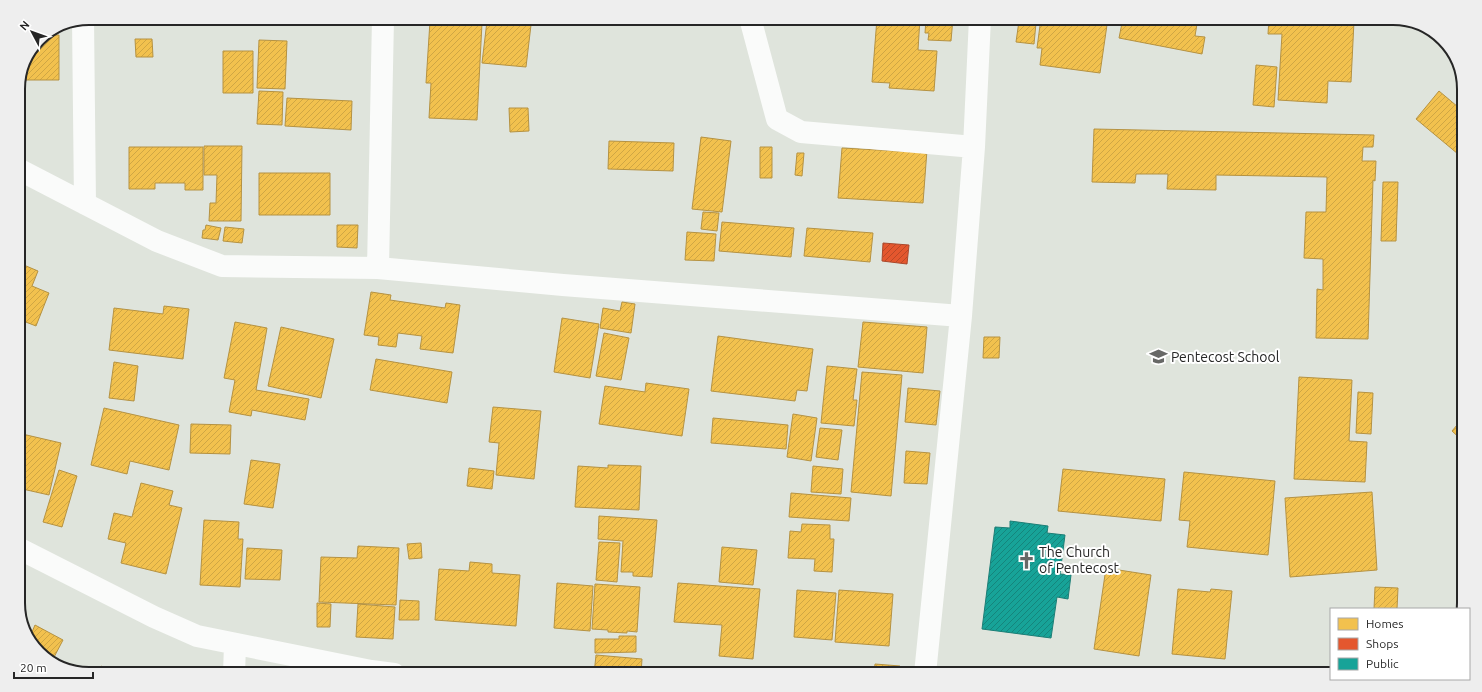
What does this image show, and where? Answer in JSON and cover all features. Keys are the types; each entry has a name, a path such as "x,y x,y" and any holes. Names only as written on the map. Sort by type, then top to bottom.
{"street":[{"path":"378,268 383,25"},
{"path":"752,25 777,119 801,132 974,147"},
{"path":"926,667 961,316 974,147 980,25"},
{"path":"83,26 85,204"},
{"path":"25,173 157,241 222,266 378,268 563,285 961,316"},
{"path":"25,552 154,617 197,636 350,667"},
{"path":"234,667 236,645"}],"building: Homes":[{"path":"430,25 482,25 477,120 429,118 431,83 426,83"},
{"path":"487,25 531,25 526,67 482,63"},
{"path":"876,25 920,25 918,50 937,51 934,91 889,88 890,83 872,82"},
{"path":"926,25 952,25 951,41 928,40 929,33 925,33"},
{"path":"1018,25 1036,25 1034,44 1016,42"},
{"path":"1040,25 1107,25 1100,73 1040,65 1042,48 1037,48"},
{"path":"1122,25 1197,25 1195,36 1205,37 1202,54 1119,38"},
{"path":"1269,25 1354,25 1351,82 1328,81 1327,103 1278,100 1282,34 1268,34"},
{"path":"59,35 59,80 26,80 27,73 37,52 52,52 52,38"},
{"path":"135,39 152,39 153,57 136,57"},
{"path":"259,40 287,41 285,89 257,88"},
{"path":"223,51 253,51 253,93 223,93"},
{"path":"1256,65 1277,67 1274,107 1253,105"},
{"path":"259,91 283,92 282,125 257,124"},
{"path":"1439,91 1457,106 1457,153 1416,119"},
{"path":"287,98 352,101 351,130 285,126"},
{"path":"509,108 528,108 529,131 510,132"},
{"path":"1094,129 1374,135 1373,147 1363,147 1362,161 1376,161 1375,181 1373,180 1368,339 1316,338 1317,289 1323,290 1323,259 1304,258 1306,212 1326,212 1327,177 1216,175 1216,190 1167,189 1168,174 1136,174 1135,183 1092,182"},
{"path":"701,137 731,141 722,212 692,209"},
{"path":"609,141 674,143 673,171 608,169"},
{"path":"204,146 242,146 241,221 209,221 210,203 216,203 217,175 204,175"},
{"path":"129,147 203,147 203,190 185,190 185,183 155,183 155,189 129,189"},
{"path":"760,147 772,147 772,178 760,178"},
{"path":"842,148 896,151 927,150 923,203 838,198"},
{"path":"797,153 804,153 802,176 795,175"},
{"path":"259,173 330,173 330,215 259,215"},
{"path":"1383,182 1398,182 1396,241 1381,241"},
{"path":"703,212 719,213 717,231 701,229"},
{"path":"722,222 794,228 791,257 719,251"},
{"path":"206,225 221,228 218,240 202,238 203,230 205,230"},
{"path":"337,225 358,225 357,248 337,247"},
{"path":"225,227 244,229 242,243 223,241"},
{"path":"807,228 873,233 870,262 804,256"},
{"path":"687,232 716,234 714,261 685,260"},
{"path":"25,266 38,271 32,286 49,293 36,326 25,322"},
{"path":"371,292 391,295 390,300 445,308 446,303 460,305 453,353 420,349 422,336 398,333 396,347 378,345 379,337 364,335"},
{"path":"622,302 635,304 631,333 600,328 603,308 620,311"},
{"path":"164,306 189,309 183,359 109,350 114,308 163,314"},
{"path":"562,318 599,324 590,378 554,372"},
{"path":"235,322 267,328 256,390 309,399 305,420 252,410 251,416 229,412 235,380 224,378"},
{"path":"863,322 927,327 923,373 858,367"},
{"path":"281,327 334,339 321,398 268,386"},
{"path":"604,333 629,338 621,380 596,376"},
{"path":"718,336 813,349 807,391 797,390 795,401 711,391"},
{"path":"984,337 1000,337 999,358 983,358"},
{"path":"376,359 452,372 447,403 370,390"},
{"path":"114,362 138,366 134,401 109,398"},
{"path":"827,366 857,369 853,400 857,400 854,426 821,423"},
{"path":"862,372 902,375 891,496 851,492"},
{"path":"1299,377 1352,380 1349,441 1367,442 1365,482 1294,479"},
{"path":"646,383 689,389 682,436 599,424 605,386 645,392"},
{"path":"908,388 940,391 936,425 905,422"},
{"path":"1358,392 1373,393 1371,434 1356,433"},
{"path":"493,407 541,411 534,479 496,475 499,443 489,442"},
{"path":"104,408 179,425 169,470 130,461 127,474 91,465"},
{"path":"793,414 817,418 811,461 787,457"},
{"path":"713,418 788,425 786,449 711,443"},
{"path":"191,424 231,425 230,454 190,453"},
{"path":"1457,425 1457,436 1452,431"},
{"path":"820,428 842,430 838,460 816,457"},
{"path":"25,435 61,443 49,495 25,490"},
{"path":"906,451 930,453 927,484 904,483"},
{"path":"251,460 280,464 273,508 244,504"},
{"path":"608,465 641,466 639,510 575,507 578,466 608,468"},
{"path":"813,466 843,469 841,494 811,492"},
{"path":"469,468 494,471 492,489 467,486"},
{"path":"1063,469 1165,479 1161,521 1058,511"},
{"path":"59,470 77,476 62,527 43,522"},
{"path":"1184,472 1275,481 1268,555 1187,547 1190,521 1179,520"},
{"path":"141,483 173,491 169,505 182,508 166,574 121,563 126,543 108,539 114,513 132,517"},
{"path":"1372,492 1377,570 1290,577 1285,498"},
{"path":"791,493 851,498 849,521 789,517"},
{"path":"599,516 657,520 652,577 633,576 633,572 621,572 623,541 598,539"},
{"path":"204,520 239,522 238,539 243,539 240,587 200,585"},
{"path":"802,524 830,525 830,539 834,539 832,572 814,571 815,559 788,558 790,531 801,532"},
{"path":"599,542 620,543 617,582 596,580"},
{"path":"421,543 422,558 409,559 407,544"},
{"path":"358,546 399,548 396,605 319,602 321,557 357,558"},
{"path":"722,547 757,550 753,585 719,582"},
{"path":"247,548 282,550 280,580 245,579"},
{"path":"470,562 492,564 492,573 520,575 516,626 435,620 439,569 469,571"},
{"path":"1106,568 1151,575 1139,656 1094,649"},
{"path":"557,583 593,586 590,631 554,628"},
{"path":"678,583 760,589 753,659 719,656 722,625 674,622"},
{"path":"595,584 640,587 637,632 608,632 608,630 592,629"},
{"path":"1375,587 1398,588 1397,608 1374,608"},
{"path":"1178,589 1210,592 1211,589 1232,591 1225,659 1172,654"},
{"path":"797,590 836,593 832,640 794,637"},
{"path":"839,590 893,594 889,646 835,642"},
{"path":"400,600 419,601 419,620 399,620"},
{"path":"317,603 331,604 330,627 317,627"},
{"path":"358,604 395,607 393,639 356,637"},
{"path":"35,625 63,640 54,656 41,645 32,631"},
{"path":"619,636 636,636 636,652 595,653 595,639 619,639"},
{"path":"596,655 642,659 641,667 595,667"},
{"path":"875,664 900,666 900,667 875,667"}],"building: Shops":[{"path":"883,243 909,245 907,264 882,261"}],"building: Public":[{"path":"1010,521 1048,526 1047,533 1065,535 1060,574 1071,575 1068,599 1057,597 1051,638 982,629 995,527 1010,528"}],"place":[{"name":"Pentecost School","path":"1158,357"},
{"name":"The Church of Pentecost","path":"1026,560"}]}
